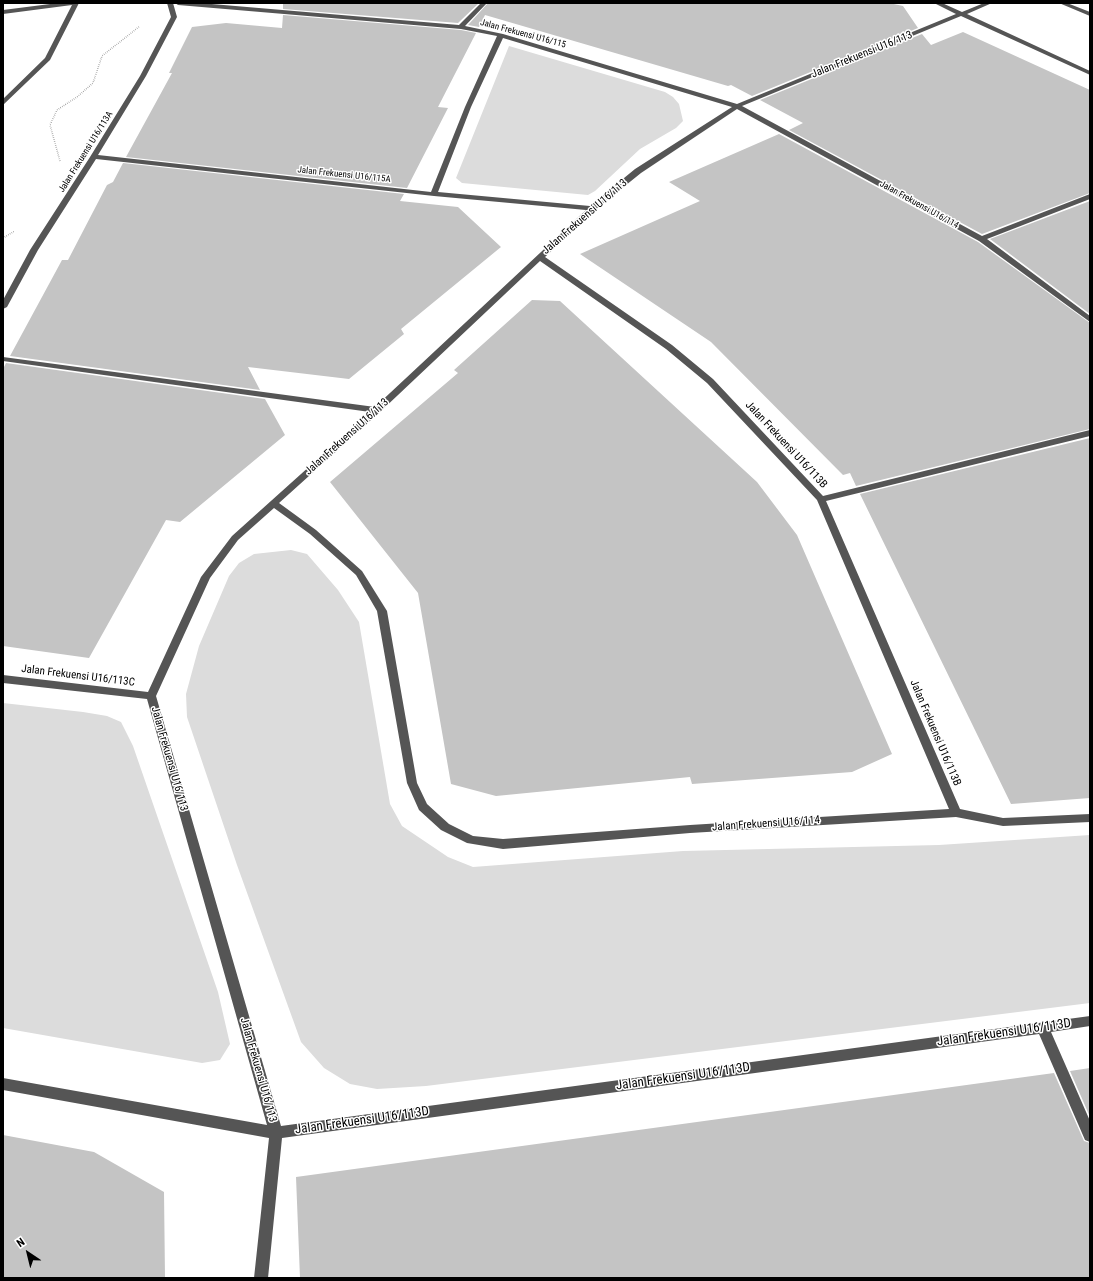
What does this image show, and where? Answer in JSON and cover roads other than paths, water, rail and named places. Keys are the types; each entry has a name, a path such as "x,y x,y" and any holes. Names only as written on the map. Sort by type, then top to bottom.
{"street":[{"path":"3,12 72,3"},
{"path":"3,103 48,59 76,3"},
{"name":"Jalan Frekuensi U16/113A","path":"3,307 34,250 94,157 143,76 174,17 170,3"},
{"name":"Jalan Frekuensi U16/115","path":"178,3 461,27 501,35 737,106"},
{"path":"461,27 484,3"},
{"path":"937,3 1090,73"},
{"name":"Jalan Frekuensi U16/113","path":"261,1278 276,1133 151,696 206,577 236,538 377,410 592,208 638,171 737,106 990,3"},
{"path":"1062,3 1090,14"},
{"path":"434,194 468,107 501,35"},
{"name":"Jalan Frekuensi U16/114","path":"737,106 982,239 1090,320"},
{"name":"Jalan Frekuensi U16/115A","path":"94,157 434,194 592,208"},
{"path":"982,239 1090,196"},
{"name":"Jalan Frekuensi U16/113B","path":"540,257 669,347 710,381 821,499 956,813"},
{"path":"3,359 377,410"},
{"path":"821,499 1090,433"},
{"name":"Jalan Frekuensi U16/114","path":"273,504 313,532 359,573 382,611 412,783 423,807 445,827 471,840 503,844 690,829 956,813 1002,822 1090,818"},
{"name":"Jalan Frekuensi U16/113C","path":"3,678 151,696"},
{"name":"Jalan Frekuensi U16/113D","path":"276,1133 1090,1021"},
{"path":"1044,1028 1090,1136"},
{"name":"Jalan Frekuensi U16/113","path":"3,1084 276,1133"}]}
